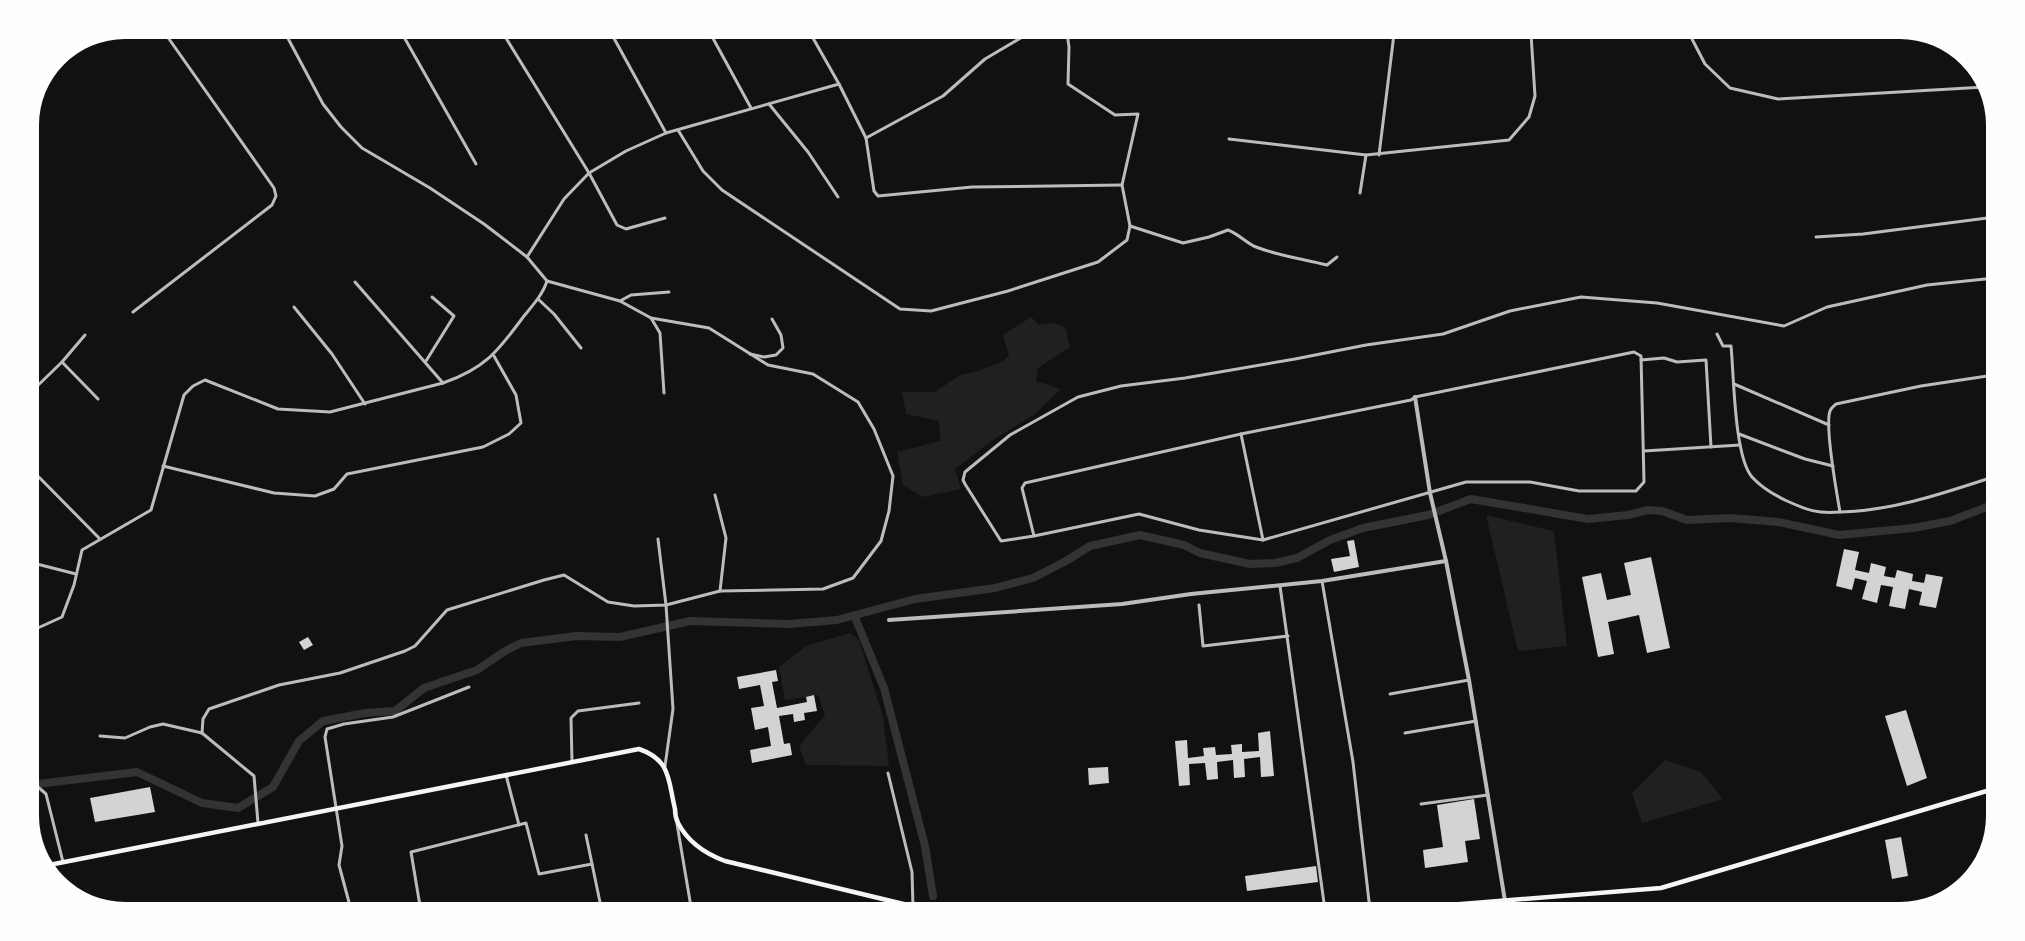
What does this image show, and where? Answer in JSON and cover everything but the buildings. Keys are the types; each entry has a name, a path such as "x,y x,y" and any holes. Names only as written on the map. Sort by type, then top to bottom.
{"main road":[{"path":"54,864 639,749 653,754 665,766 677,822 689,838 709,855 725,861 892,902"},
{"path":"1492,902 1661,888 1986,791"}],"street":[{"path":"133,312 272,205 276,196 274,188 169,39"},
{"path":"202,733 203,719 209,709 279,685 340,673 405,651 415,646 447,610 564,575 608,602 634,606 666,605 720,591 823,589 853,578 881,541 889,511 893,476 874,429 858,402 813,374 768,365 708,328 651,318 620,301 547,281 527,257 484,224 362,147 341,127 323,104 288,39"},
{"path":"405,39 476,164"},
{"path":"507,39 589,173 617,225 626,229 665,218"},
{"path":"615,39 666,133"},
{"path":"713,39 751,108"},
{"path":"814,39 866,138 874,190 878,196 972,187 1122,185"},
{"path":"866,138 943,96 985,59 1019,39"},
{"path":"678,130 703,171 722,190 900,309 932,311 1008,291 1098,262 1127,240 1130,226 1122,185 1138,114 1115,115 1068,84 1068,39"},
{"path":"1379,154 1393,39"},
{"path":"1229,139 1366,155 1509,140 1529,117 1535,96 1531,39"},
{"path":"1692,39 1705,64 1730,88 1778,99 1976,87"},
{"path":"527,257 564,199 589,173 626,151 666,133 839,84"},
{"path":"769,105 808,152 838,197"},
{"path":"1360,193 1366,155"},
{"path":"1816,237 1863,234 1986,218"},
{"path":"1130,226 1183,243 1227,230 1237,233 1254,247 1327,265 1337,257"},
{"path":"1034,536 1022,488 1025,483 1241,434 1634,352 1641,356 1644,482 1636,492 1580,491 1530,482 1466,482 1263,540 1199,530 1139,514 1034,536 1001,541 965,484 963,480 965,472 1010,435 1078,397 1121,386 1185,378 1366,345 1443,334 1510,311 1581,297 1657,303 1784,326 1827,307 1926,285 1986,279"},
{"path":"39,627 62,617 82,550 151,510 184,395 193,386 205,380 278,408 330,412 443,383 461,377 494,356 538,299 547,281"},
{"path":"355,282 443,383"},
{"path":"620,301 632,295 669,292"},
{"path":"426,361 454,316 432,297"},
{"path":"538,299 554,314 581,348"},
{"path":"294,307 332,354 365,404"},
{"path":"651,318 660,333 664,393"},
{"path":"746,353 764,357 776,356 783,348 781,335 772,319"},
{"path":"39,384 62,362 85,334"},
{"path":"1717,334 1723,346 1731,346 1740,445 1751,476 1771,493 1808,511 1824,514 1867,511 1986,479"},
{"path":"163,466 274,493 315,496 334,489 347,474 483,447 509,434 520,423 516,395 494,356"},
{"path":"1641,360 1664,358 1677,362 1706,360 1711,447"},
{"path":"62,362 98,399"},
{"path":"1840,512 1829,425 1830,411 1836,404 1921,386 1986,376"},
{"path":"1734,384 1829,425"},
{"path":"1416,397 1430,493 1469,680 1505,901"},
{"path":"1241,434 1263,540"},
{"path":"1739,434 1805,459 1833,466"},
{"path":"1644,451 1740,445"},
{"path":"39,477 99,539"},
{"path":"715,495 726,538 720,591"},
{"path":"658,539 666,605 673,709 665,766"},
{"path":"889,621 1122,604 1191,594 1322,582 1446,561"},
{"path":"39,565 76,574"},
{"path":"1322,582 1353,762 1369,902"},
{"path":"1280,586 1324,902"},
{"path":"1199,605 1203,646 1288,636"},
{"path":"1390,694 1469,680"},
{"path":"349,902 339,864 342,846 335,809 327,729 344,724 393,717 469,687"},
{"path":"572,762 571,718 578,711 639,704"},
{"path":"1405,733 1476,722"},
{"path":"100,736 125,738 163,724 202,733 254,776 258,824"},
{"path":"888,773 912,872 915,902"},
{"path":"506,775 519,825"},
{"path":"39,788 46,794 63,862"},
{"path":"1421,804 1488,795"},
{"path":"677,822 690,902"},
{"path":"419,902 411,852 526,823 539,874 592,864"},
{"path":"586,835 600,902"}],"shaded area":[{"path":"1031,317 1039,325 1053,323 1065,327 1070,347 1038,368 1036,381 1061,389 1035,414 990,442 955,469 961,489 923,497 903,485 897,452 940,441 939,421 906,414 902,392 935,392 960,375 976,372 1003,361 1009,355 1003,335"},
{"path":"1486,515 1554,531 1567,646 1518,651"},
{"path":"850,633 859,640 883,717 889,766 806,765 799,746 825,715 818,695 785,700 779,667 806,646"},
{"path":"1665,760 1701,772 1723,799 1642,823 1632,793"}],"waterway":[{"path":"39,784 137,772 202,803 238,808 273,787 299,741 323,721 365,713 395,711 424,688 477,670 521,643 576,636 620,637 690,621 790,624 837,620 915,599 995,588 1033,578 1090,546 1140,535 1184,545 1200,553 1250,564 1275,563 1297,558 1330,540 1363,528 1428,515 1471,499 1588,519 1628,515 1648,510 1662,511 1687,520 1730,518 1778,522 1839,535 1913,528 1950,521 1986,507"},
{"path":"854,615 884,688 925,846 933,896"}]}
